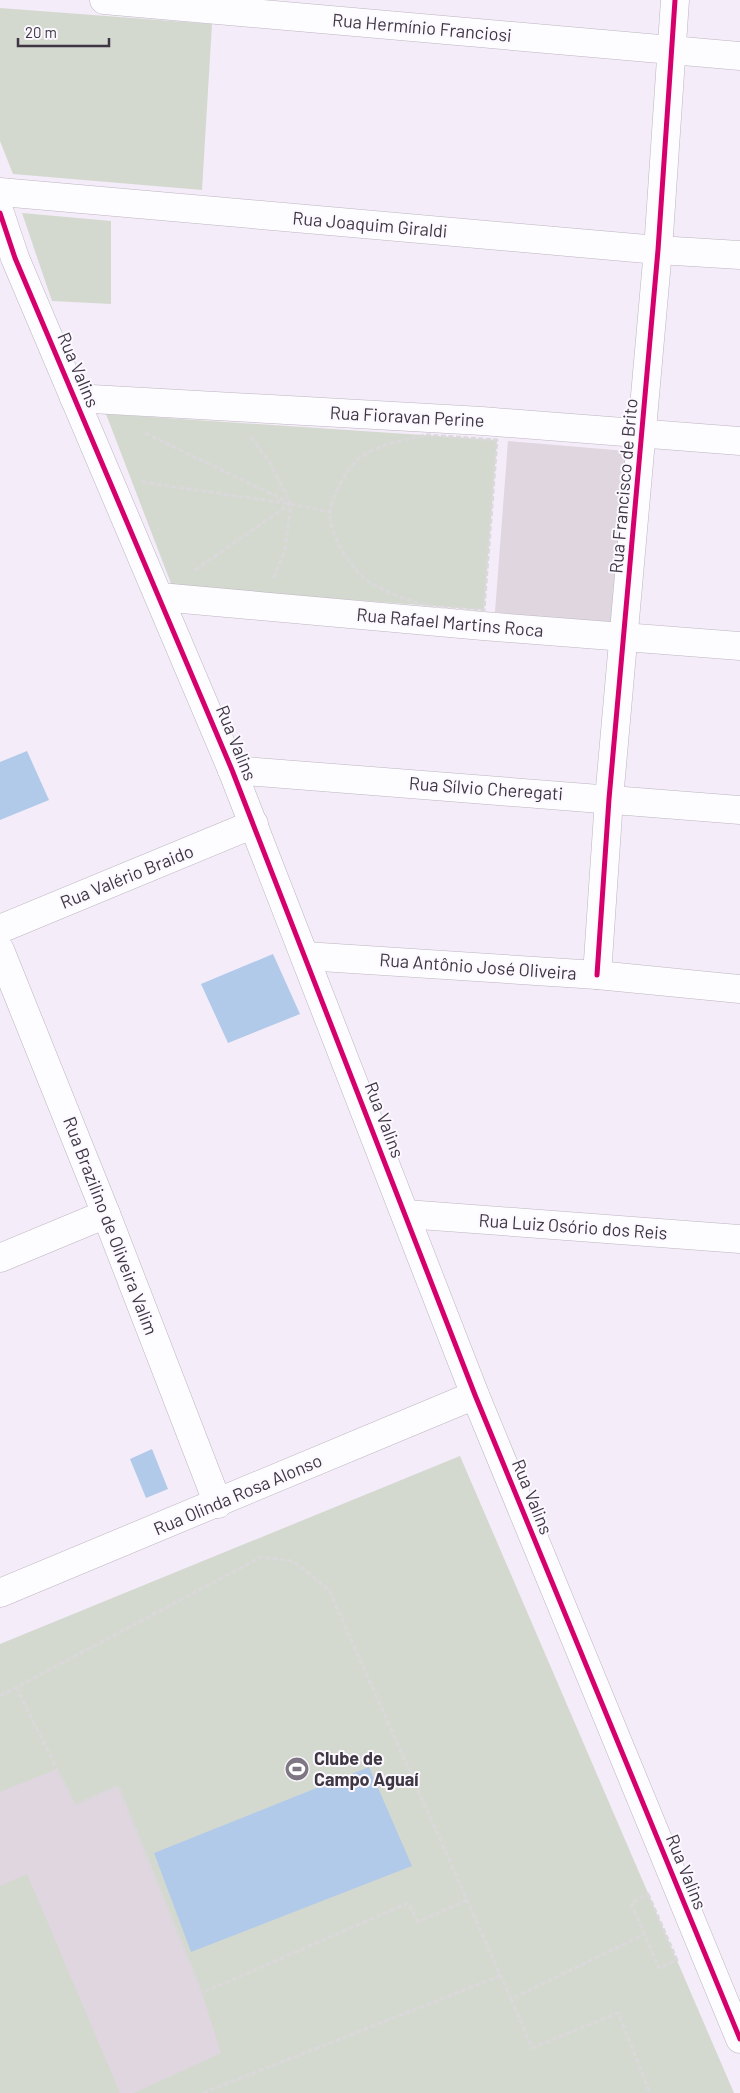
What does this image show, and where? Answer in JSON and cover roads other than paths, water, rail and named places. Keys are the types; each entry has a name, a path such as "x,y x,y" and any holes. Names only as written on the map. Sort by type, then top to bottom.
{"street":[{"name":"Rua Hermínio Franciosi","path":"104,0 740,56"},
{"name":"Rua Francisco de Brito","path":"597,975 608,799 658,250 675,0"},
{"name":"Rua Joaquim Giraldi","path":"0,192 658,250 740,255"},
{"name":"Rua Valins","path":"0,213 8,261 74,398 232,770 475,1395 740,2039"},
{"name":"Rua Fioravan Perine","path":"74,398 472,421 740,441"},
{"name":"Rua Rafael Martins Roca","path":"160,597 624,638 740,646"},
{"name":"Rua Sílvio Cheregati","path":"232,770 740,810"},
{"name":"Rua Valério Braido","path":"0,929 254,824"},
{"name":"Rua Brazilino de Oliveira Valim","path":"0,950 106,1214 218,1504"},
{"name":"Rua Antônio José Oliveira","path":"305,956 597,975 740,988"},
{"path":"0,1258 106,1214"},
{"name":"Rua Luiz Osório dos Reis","path":"406,1214 740,1239"},
{"name":"Rua Olinda Rosa Alonso","path":"0,1593 218,1504 475,1395"}],"water":[{"path":"27,751 49,800 0,820 0,762"},
{"path":"273,954 300,1014 228,1043 201,984"},
{"path":"152,1449 168,1489 146,1498 130,1459"},
{"path":"369,1767 412,1866 191,1952 154,1853"}],"place":[{"name":"Clube de Campo Aguaí","path":"297,1769"}]}
